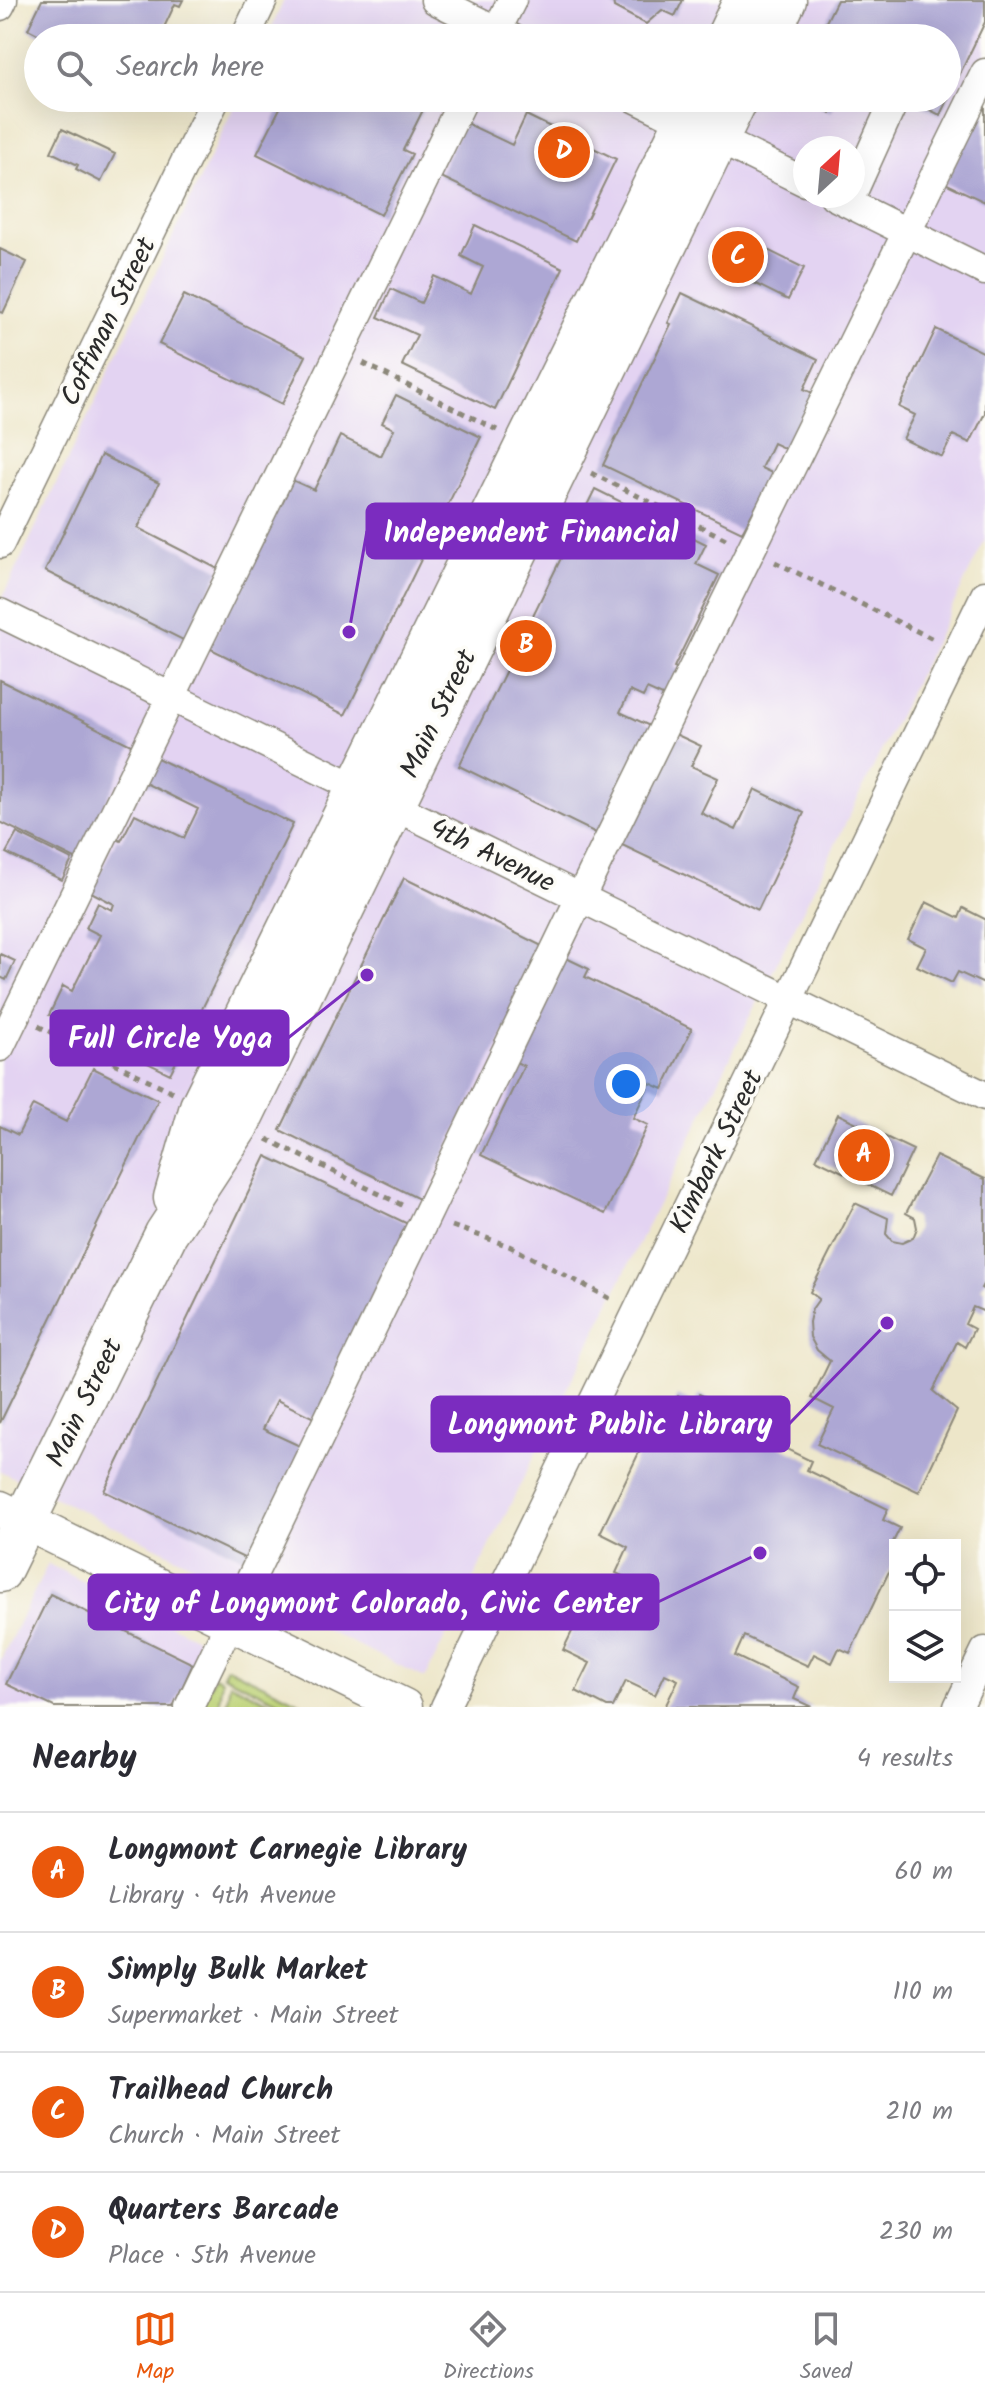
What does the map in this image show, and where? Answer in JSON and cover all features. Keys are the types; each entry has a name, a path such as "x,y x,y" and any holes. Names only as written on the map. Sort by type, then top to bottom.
{"highway":[{"path":"734,24 745,0"},
{"path":"774,24 785,0"},
{"name":"Main Street","path":"0,1571 12,1515 166,1234 201,1107 375,796 700,120"}],"main road":[{"path":"12,1515 404,1707"}],"street":[{"path":"0,6 3,0"},
{"path":"252,24 263,0"},
{"path":"435,0 479,24"},
{"path":"505,24 512,0"},
{"path":"189,1707 580,898 985,73"},
{"name":"Coffman Street","path":"0,544 209,112"},
{"path":"0,1047 457,112"},
{"path":"676,112 700,120 793,175"},
{"path":"865,159 888,112"},
{"path":"865,208 985,271"},
{"name":"Kimbark Street","path":"445,1707 985,595"},
{"name":"4th Avenue","path":"0,613 985,1096"},
{"path":"958,1707 985,1651"}],"path":[{"path":"340,352 502,432"},
{"path":"16,1015 178,1095"}],"shaded area":[{"path":"284,0 985,0 985,540 425,1678 0,1471 0,603 231,112 961,112 961,24 273,24"},
{"path":"48,1564 195,1637 206,1648 177,1707 0,1707 0,1661"}],"green space":[{"path":"227,1667 309,1707 290,1707 223,1675"},
{"path":"215,1676 222,1680 218,1707 200,1707"},
{"path":"230,1683 279,1707 226,1707"}],"building":[{"path":"42,0 183,0 180,6 175,4 166,24 30,24"},
{"path":"613,0 683,0 675,16 662,10 646,24 614,7"},
{"path":"837,0 985,0 985,22 961,72 961,24 825,24"},
{"path":"985,100 985,202 945,183"},
{"path":"278,112 422,112 403,150 412,154 381,215 257,154"},
{"path":"526,115 616,159 576,241 439,176 464,122 512,145"},
{"path":"62,129 115,154 101,182 76,169 78,165 51,152"},
{"path":"475,225 563,268 495,410 402,365 417,335 378,317 391,289 421,303 434,276 471,294 483,267 461,256"},
{"path":"735,234 804,268 788,300 720,266"},
{"path":"0,249 27,262 3,313 0,312"},
{"path":"682,293 818,359 804,389 815,394 788,450 773,443 761,468 774,474 742,532 603,465 671,324 668,323"},
{"path":"184,295 306,356 282,404 159,344"},
{"path":"936,329 985,353 985,413 970,443 953,435 942,457 903,439 915,415 899,407"},
{"path":"396,395 481,437 345,715 209,648 292,480 314,490 340,436 381,456 394,429 382,423"},
{"path":"101,455 159,483 138,528 220,570 185,641 45,571"},
{"path":"595,489 706,544 696,564 719,575 674,667 682,671 669,699 647,689 643,697 630,691 620,712 654,728 602,836 459,766"},
{"path":"0,680 133,746 77,860 0,822"},
{"path":"673,733 701,746 691,766 718,778 701,813 736,830 755,789 804,813 758,910 620,844"},
{"path":"155,757 293,824 170,1074 49,1015 63,986 72,991 100,935 86,928 98,903 112,910 114,904 91,892 117,839 121,841 135,814 184,838 198,809 143,782"},
{"path":"17,833 72,860 62,880 6,853"},
{"path":"404,878 546,948 421,1200 280,1130"},
{"path":"926,902 959,918 963,908 985,919 984,984 958,972 952,983 917,966 926,948 908,939"},
{"path":"0,954 15,961 6,980 0,977"},
{"path":"562,956 589,969 585,977 692,1029 663,1089 650,1083 633,1118 648,1125 605,1214 481,1155 524,1066 512,1060"},
{"path":"93,1068 158,1100 0,1423 0,1126 18,1135 33,1105 66,1122"},
{"path":"838,1114 913,1150 891,1196 816,1159"},
{"path":"266,1156 410,1225 316,1419 277,1400 263,1429 302,1447 248,1560 104,1491"},
{"path":"936,1156 985,1179 985,1281 981,1288 985,1290 985,1312 973,1307 965,1324 974,1329 965,1347 957,1342 933,1391 957,1411 919,1492 817,1444 834,1409 812,1398 830,1361 817,1350 810,1337 812,1309 819,1299 810,1292 855,1203 888,1218 886,1234 892,1241 902,1243 913,1238 917,1228 915,1218 906,1213"},
{"path":"699,1394 757,1422 752,1432 811,1461 807,1470 888,1509 883,1520 900,1528 894,1539 889,1539 889,1572 850,1653 839,1648 832,1663 814,1654 808,1666 744,1636 735,1656 799,1687 794,1699 812,1707 665,1707 678,1680 665,1674 655,1695 626,1681 613,1707 576,1691 590,1663 563,1650 582,1611 607,1623 619,1598 636,1607 645,1587 616,1573 628,1547 600,1533 660,1409 670,1414 678,1396 694,1404"},
{"path":"50,1594 193,1664 173,1707 54,1707 6,1684"}],"place":[{"name":"Quarters Barcade","path":"564,152"},
{"name":"Trailhead Church","path":"738,257"},
{"name":"Independent Financial","path":"349,632"},
{"name":"Simply Bulk Market","path":"526,646"},
{"name":"Full Circle Yoga","path":"367,975"},
{"name":"Longmont Carnegie Library","path":"864,1155"},
{"name":"Longmont Public Library","path":"887,1323"},
{"name":"City of Longmont Colorado, Civic Center","path":"760,1553"}]}
